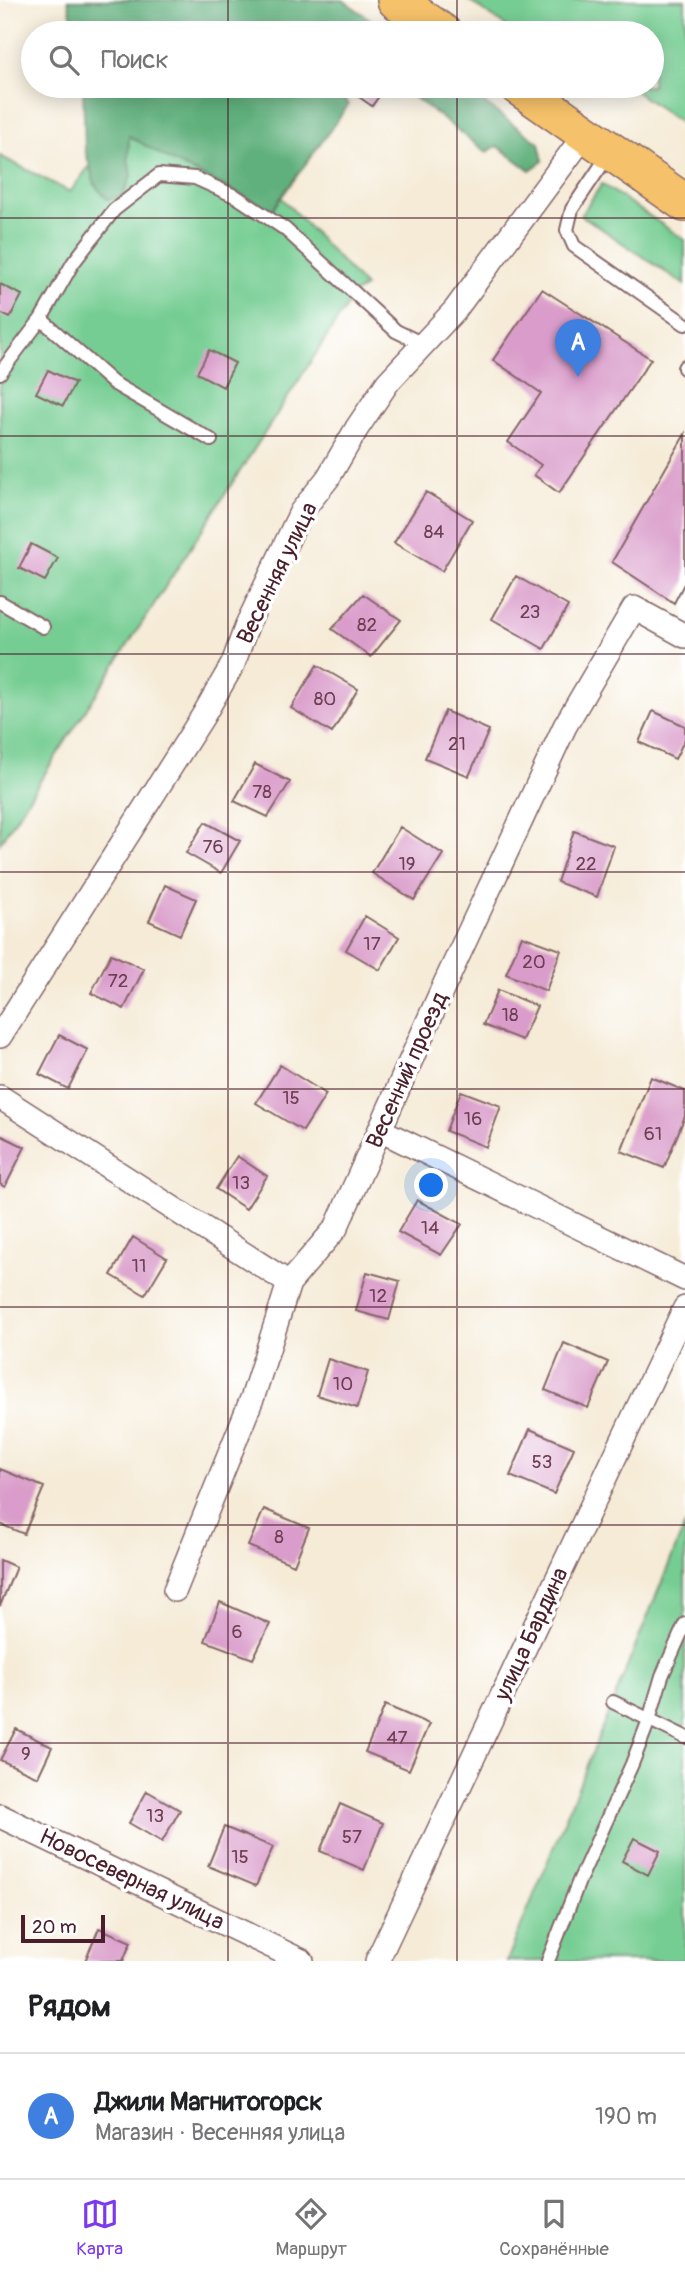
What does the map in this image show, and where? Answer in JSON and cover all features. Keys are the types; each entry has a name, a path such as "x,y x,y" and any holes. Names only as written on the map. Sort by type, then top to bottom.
{"main road":[{"path":"396,0 426,21"},
{"path":"535,98 685,203"}],"street":[{"name":"Весенняя улица","path":"0,1036 203,716 233,664 247,625 302,512 328,478 357,428 388,382 455,310 598,142"},
{"name":"Весенний проезд","path":"175,1590 253,1396 289,1283 336,1228 565,726 634,608 685,636"},
{"path":"0,1097 289,1283"},
{"path":"380,1130 685,1279"},
{"name":"улица Бардина","path":"377,1961 685,1308"},
{"name":"Новосеверная улица","path":"0,1816 302,1961"}],"lane":[{"path":"598,142 572,209 567,230 574,246 685,324"},
{"path":"0,373 41,319 73,263 114,211 159,175 195,178 237,197 285,229 396,331 422,344"},
{"path":"41,319 113,383 211,440"},
{"path":"0,603 43,627"},
{"path":"548,1961 579,1881 649,1720 662,1676 685,1624"},
{"path":"613,1702 685,1737"}],"green space":[{"path":"68,0 343,0 372,21 72,21"},
{"path":"468,0 685,0 685,126 645,98 664,98 664,21 499,21"},
{"path":"83,98 342,98 349,104 272,210 174,162 129,136 128,159 131,176 122,197 107,199 95,185 85,149"},
{"path":"416,98 477,98 539,143 543,161 530,170 497,146 486,152"},
{"path":"126,117 279,195 365,287 355,293 0,843 0,156 70,192"},
{"path":"602,184 685,240 685,285 581,215"},
{"path":"685,1525 685,1961 507,1961"}],"building":[{"path":"361,98 378,98 372,106"},
{"path":"0,284 22,295 10,318 0,313"},
{"path":"542,289 651,359 559,493 534,475 541,465 508,442 541,393 493,360"},
{"path":"209,350 235,363 223,387 197,373"},
{"path":"48,370 75,383 63,406 36,393"},
{"path":"685,434 685,582 674,603 612,562"},
{"path":"426,492 472,520 442,571 394,543"},
{"path":"31,544 58,558 45,581 19,568"},
{"path":"516,576 568,606 544,649 492,619"},
{"path":"363,594 401,620 371,657 332,629"},
{"path":"317,665 358,689 332,733 291,708"},
{"path":"445,711 489,730 469,776 425,758"},
{"path":"653,711 685,726 685,739 675,759 639,742"},
{"path":"255,764 290,782 268,817 234,801"},
{"path":"205,822 240,841 221,873 186,853"},
{"path":"400,827 443,854 414,900 372,873"},
{"path":"574,831 614,846 597,897 557,882"},
{"path":"165,885 196,899 180,935 149,921"},
{"path":"365,916 399,937 380,970 346,950"},
{"path":"522,936 561,950 546,991 506,974"},
{"path":"111,954 144,969 124,1009 91,993"},
{"path":"498,990 537,1006 522,1040 483,1025"},
{"path":"59,1035 88,1050 68,1089 39,1074"},
{"path":"280,1065 326,1094 303,1131 256,1103"},
{"path":"651,1077 685,1091 685,1116 664,1168 621,1151"},
{"path":"461,1091 501,1106 486,1147 446,1131"},
{"path":"0,1135 25,1147 5,1187 0,1184"},
{"path":"237,1156 267,1176 246,1209 216,1189"},
{"path":"417,1200 462,1224 441,1255 398,1232"},
{"path":"133,1237 167,1258 145,1295 111,1275"},
{"path":"367,1272 400,1281 389,1320 356,1311"},
{"path":"564,1343 608,1362 588,1408 545,1390"},
{"path":"328,1359 368,1372 357,1408 317,1395"},
{"path":"530,1429 574,1448 554,1494 510,1476"},
{"path":"0,1469 44,1487 24,1534 0,1524"},
{"path":"264,1509 309,1528 294,1565 248,1546"},
{"path":"0,1560 16,1567 0,1606"},
{"path":"220,1602 270,1624 253,1659 205,1641"},
{"path":"385,1705 429,1724 409,1770 365,1752"},
{"path":"16,1729 52,1747 38,1777 0,1760"},
{"path":"147,1791 180,1810 162,1842 129,1823"},
{"path":"340,1804 383,1823 364,1870 320,1851"},
{"path":"224,1827 273,1847 256,1886 208,1866"},
{"path":"634,1838 660,1851 648,1875 622,1861"},
{"path":"99,1928 131,1942 123,1961 85,1961"}],"place":[{"name":"Джили Магнитогорск","path":"578,377"}]}
